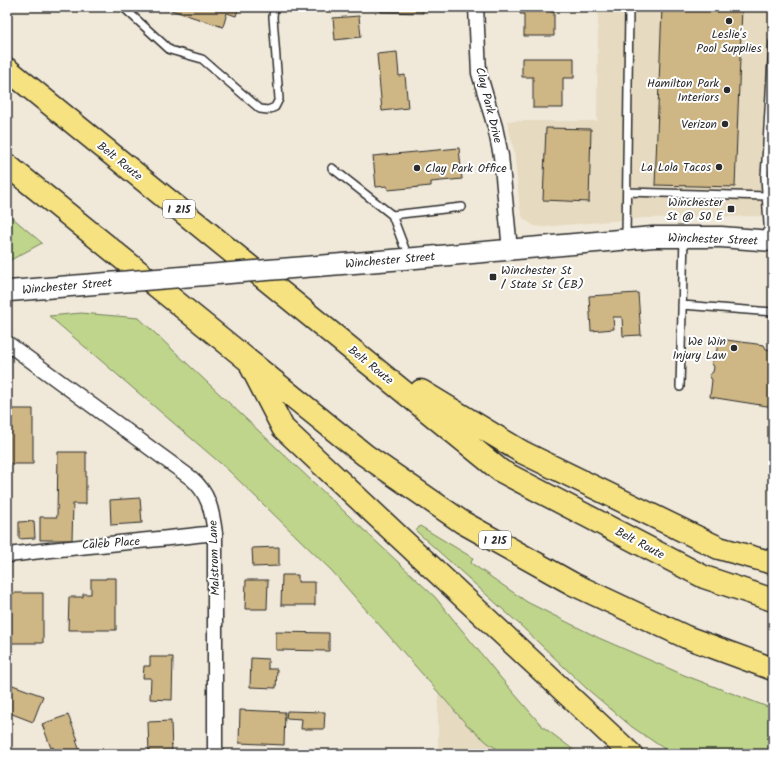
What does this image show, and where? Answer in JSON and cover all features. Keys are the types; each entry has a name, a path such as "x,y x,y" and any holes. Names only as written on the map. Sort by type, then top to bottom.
{"highway":[{"name":"Belt Route","path":"7,69 501,471 704,577 773,600"},
{"name":"I 215","path":"7,165 364,455 462,522 573,584 686,637 773,669"},
{"path":"351,349 522,452 719,548 773,563"},
{"path":"248,360 283,428 631,754"}],"main road":[{"name":"Winchester Street","path":"8,291 407,259 626,239 721,237 771,241"}],"street":[{"name":"Clay Park Drive","path":"476,7 479,73 495,127 500,156 510,250"},
{"name":"Malstrom Lane","path":"7,343 200,485 208,498 216,533 215,754"},
{"name":"Caleb Place","path":"8,555 75,546 128,543 216,533"}],"lane":[{"path":"123,7 170,50 202,59 260,109 268,110 275,107 279,99 273,17 274,7"},
{"path":"626,239 628,192 629,10 627,7"},
{"path":"771,241 765,177 772,86 773,43"},
{"path":"332,168 392,215 407,259"},
{"path":"628,192 767,196"},
{"path":"392,215 462,207"},
{"path":"680,386 684,237"},
{"path":"682,305 773,312"}],"shaded area":[{"path":"598,7 773,7 773,216 645,218 543,227 534,226 523,218 520,209 514,151 507,121 597,121"},
{"path":"438,693 467,725 505,754 438,754"}],"green space":[{"path":"7,213 42,243 7,262"},
{"path":"81,313 139,318 435,597 542,726 579,754 505,754 488,743 467,725 332,571 227,469 49,316"},
{"path":"420,526 473,558 471,563 527,602 599,638 684,675 773,709 773,754 672,754 632,727 586,688 519,624 416,531"}],"building":[{"path":"162,7 239,7 236,16 227,13 223,27"},
{"path":"381,7 423,7 423,13 381,12"},
{"path":"520,7 551,7 551,12 554,12 554,36 524,36 524,14 520,14"},
{"path":"662,7 742,7 735,187 655,185"},
{"path":"359,16 361,37 335,40 333,18"},
{"path":"397,52 399,76 405,75 408,108 382,111 377,54"},
{"path":"522,58 574,58 574,78 563,78 563,108 533,108 533,77 522,77"},
{"path":"546,128 591,129 589,202 543,200"},
{"name":"Clay Park Office","path":"459,148 462,179 431,182 431,186 388,190 387,186 376,187 373,156"},
{"path":"638,293 641,335 623,336 622,317 613,317 614,329 591,331 589,296"},
{"path":"719,339 764,345 766,349 773,350 773,407 710,397 712,380 709,375 713,372 714,367 711,362 715,359"},
{"path":"7,409 33,409 33,464 7,464"},
{"path":"58,452 86,452 86,504 73,504 72,540 40,540 40,517 57,517"},
{"path":"140,498 142,523 111,525 110,500"},
{"path":"34,521 35,538 19,539 19,522"},
{"path":"279,547 279,566 253,567 252,548"},
{"path":"282,575 298,575 298,582 315,582 315,605 281,605"},
{"path":"116,578 116,630 68,630 69,597 83,597 83,594 91,594 91,579"},
{"path":"246,580 268,580 267,609 245,609"},
{"path":"7,593 43,593 43,643 7,643"},
{"path":"276,632 329,633 329,651 276,650"},
{"path":"150,657 173,657 172,700 150,699 151,678 143,678 144,666 150,666"},
{"path":"251,658 268,659 268,669 277,669 276,688 250,687"},
{"path":"7,683 43,696 33,722 7,712"},
{"path":"240,710 285,712 284,745 239,743"},
{"path":"287,711 325,712 324,729 301,729 302,719 286,718"},
{"path":"68,715 78,740 76,740 81,754 56,754 53,747 51,748 42,724"},
{"path":"171,721 172,754 149,754 148,722"}],"place":[{"name":"Leslie's Pool Supplies","path":"729,21"},
{"name":"Hamilton Park Interiors","path":"727,90"},
{"name":"Verizon","path":"725,124"},
{"name":"La Lola Tacos","path":"719,167"},
{"name":"Clay Park Office","path":"417,168"},
{"name":"Winchester St @ 50 E","path":"731,209"},
{"name":"Winchester St / State St (EB)","path":"493,277"},
{"name":"We Win Injury Law","path":"734,348"}]}
